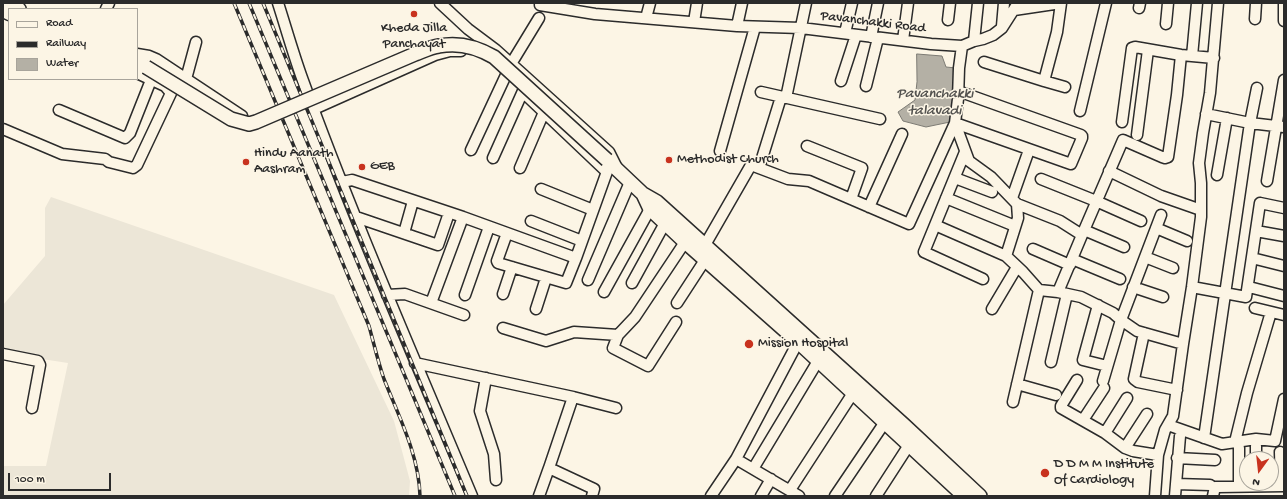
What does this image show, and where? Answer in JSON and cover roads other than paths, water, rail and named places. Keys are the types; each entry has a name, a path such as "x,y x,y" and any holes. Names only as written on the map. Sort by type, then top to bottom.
{"main road":[{"path":"5,3 17,8"},
{"path":"140,67 231,119 249,124 415,54 439,46 455,44 474,47 494,57 611,166 643,194 657,202 904,425 980,496"},
{"path":"643,194 650,209 685,242 798,342 964,496"}],"street":[{"path":"278,3 302,77 342,182 415,363 472,496"},
{"path":"440,3 468,30 496,50 609,152 611,166 592,210 566,283 497,263 506,233"},
{"path":"596,14 598,3"},
{"path":"646,18 650,3"},
{"path":"694,22 698,3"},
{"path":"737,26 742,3"},
{"path":"759,168 784,97 806,3"},
{"path":"845,33 852,3"},
{"path":"866,86 878,3"},
{"path":"903,40 908,3"},
{"path":"948,20 950,3"},
{"path":"974,41 978,3"},
{"path":"1002,28 1004,3"},
{"path":"1016,6 1062,3 1057,32 1044,81"},
{"path":"1080,111 1106,3"},
{"path":"1166,24 1168,3"},
{"path":"1192,56 1197,3"},
{"path":"1154,496 1158,456 1165,430 1173,416 1192,287 1201,210 1199,163 1210,93 1218,3"},
{"path":"1255,19 1256,3"},
{"path":"1284,3 1284,21"},
{"name":"Pavanchakki Road","path":"537,4 596,14 737,26 800,28 931,44 962,46 993,35 1002,28 1016,6"},
{"path":"511,64 539,18"},
{"path":"720,151 755,26"},
{"path":"841,81 856,35"},
{"path":"186,80 196,42"},
{"path":"705,245 751,165 788,180 810,181 909,224 955,124 962,46"},
{"path":"1122,122 1132,48 1214,58"},
{"path":"1137,135 1148,50"},
{"path":"314,109 435,55 450,51 464,51 484,57 506,75 544,112 611,166"},
{"path":"138,54 152,57 242,116"},
{"path":"1051,362 1062,293 1071,262 1123,140 1162,157 1168,157 1181,55"},
{"path":"984,62 1065,87"},
{"path":"3,129 62,154 105,159 133,168 137,165 171,93 165,86 151,80 140,67"},
{"path":"471,150 506,75"},
{"path":"60,110 125,138 130,133 151,80"},
{"path":"1267,181 1280,127 1284,80"},
{"path":"1204,438 1224,294 1250,123 1257,88"},
{"path":"955,124 1071,164 1082,136 958,91"},
{"path":"493,158 523,92"},
{"path":"761,92 880,119"},
{"path":"520,168 544,112"},
{"path":"1206,114 1250,123 1280,127"},
{"path":"1217,175 1227,118"},
{"path":"955,124 968,161 991,178 1014,201 1060,221 1083,233 1124,247"},
{"path":"869,207 902,134"},
{"path":"807,146 862,168 851,199"},
{"path":"1006,256 1018,218 1014,201 1029,150"},
{"path":"965,152 924,251 925,254 983,279"},
{"path":"1109,171 1165,198 1201,210"},
{"path":"954,178 992,192"},
{"path":"1041,179 1141,221"},
{"path":"342,182 352,180 463,217 576,258"},
{"path":"588,280 630,182"},
{"path":"541,189 592,210"},
{"path":"946,198 1015,226"},
{"path":"404,233 413,201"},
{"path":"1192,287 1246,298 1249,287 1260,203 1284,208"},
{"path":"604,292 650,209"},
{"path":"356,217 438,244 449,213"},
{"path":"1083,420 1104,384 1107,366 1121,320 1161,215"},
{"path":"431,303 463,217"},
{"path":"531,221 582,241"},
{"path":"632,283 665,223"},
{"path":"935,225 1006,256 1039,290 1081,297 1114,313 1137,331 1183,344"},
{"path":"465,295 489,227"},
{"path":"1156,228 1187,241"},
{"path":"1256,230 1284,236"},
{"path":"676,322 648,366 614,350 613,347 618,335 635,317 685,242"},
{"path":"1033,249 1120,279"},
{"path":"1145,257 1173,268"},
{"path":"1252,258 1284,266"},
{"path":"677,303 705,260"},
{"path":"503,294 512,267"},
{"path":"992,309 1017,267"},
{"path":"536,309 546,278"},
{"path":"1134,287 1163,297"},
{"path":"1249,287 1284,296"},
{"path":"1012,402 1039,290"},
{"path":"387,295 405,294 464,315"},
{"path":"1098,305 1083,360 1107,366"},
{"path":"1255,308 1284,315"},
{"path":"1213,496 1215,487 1239,486 1237,445 1247,393 1271,312"},
{"path":"503,328 546,341 574,332 618,335"},
{"path":"1144,333 1134,379 1138,382 1177,390"},
{"path":"711,496 736,459 798,342"},
{"path":"3,354 38,361 40,365 32,408"},
{"path":"753,469 818,361"},
{"path":"415,363 573,397 616,408"},
{"path":"486,378 480,411 494,454 496,480"},
{"path":"1077,380 1061,408 1105,433 1125,448 1158,456"},
{"path":"1017,384 1056,395"},
{"path":"790,490 852,393"},
{"path":"539,496 573,397"},
{"path":"1105,433 1127,398"},
{"path":"1168,425 1222,444 1237,445 1256,439 1275,441 1281,432 1284,400"},
{"path":"1125,448 1147,414"},
{"path":"835,496 884,422"},
{"path":"1175,496 1180,436"},
{"path":"876,496 909,445"},
{"path":"1256,446 1256,451"},
{"path":"1280,452 1282,486"},
{"path":"1178,458 1215,460"},
{"path":"736,459 799,496"},
{"path":"549,468 594,489 592,496"},
{"path":"761,496 771,480"},
{"path":"1176,484 1210,485"}],"water":[{"name":"Pavanchakki talavadi","path":"917,54 942,56 946,67 956,68 956,88 950,122 926,127 903,121 898,112 915,100 917,82"}],"railway":[{"path":"234,3 369,326 384,379 412,451 419,481 420,496"},
{"path":"249,3 455,496"},
{"path":"263,3 467,496"}],"place":[{"name":"Kheda Jilla Panchayat","path":"414,14"},
{"name":"Methodist Church","path":"669,160"},
{"name":"Hindu Aanath Aashram","path":"246,162"},
{"name":"GEB","path":"362,167"},
{"name":"Mission Hospital","path":"749,344"},
{"name":"D D M M Institute Of Cardiology","path":"1045,473"}]}
